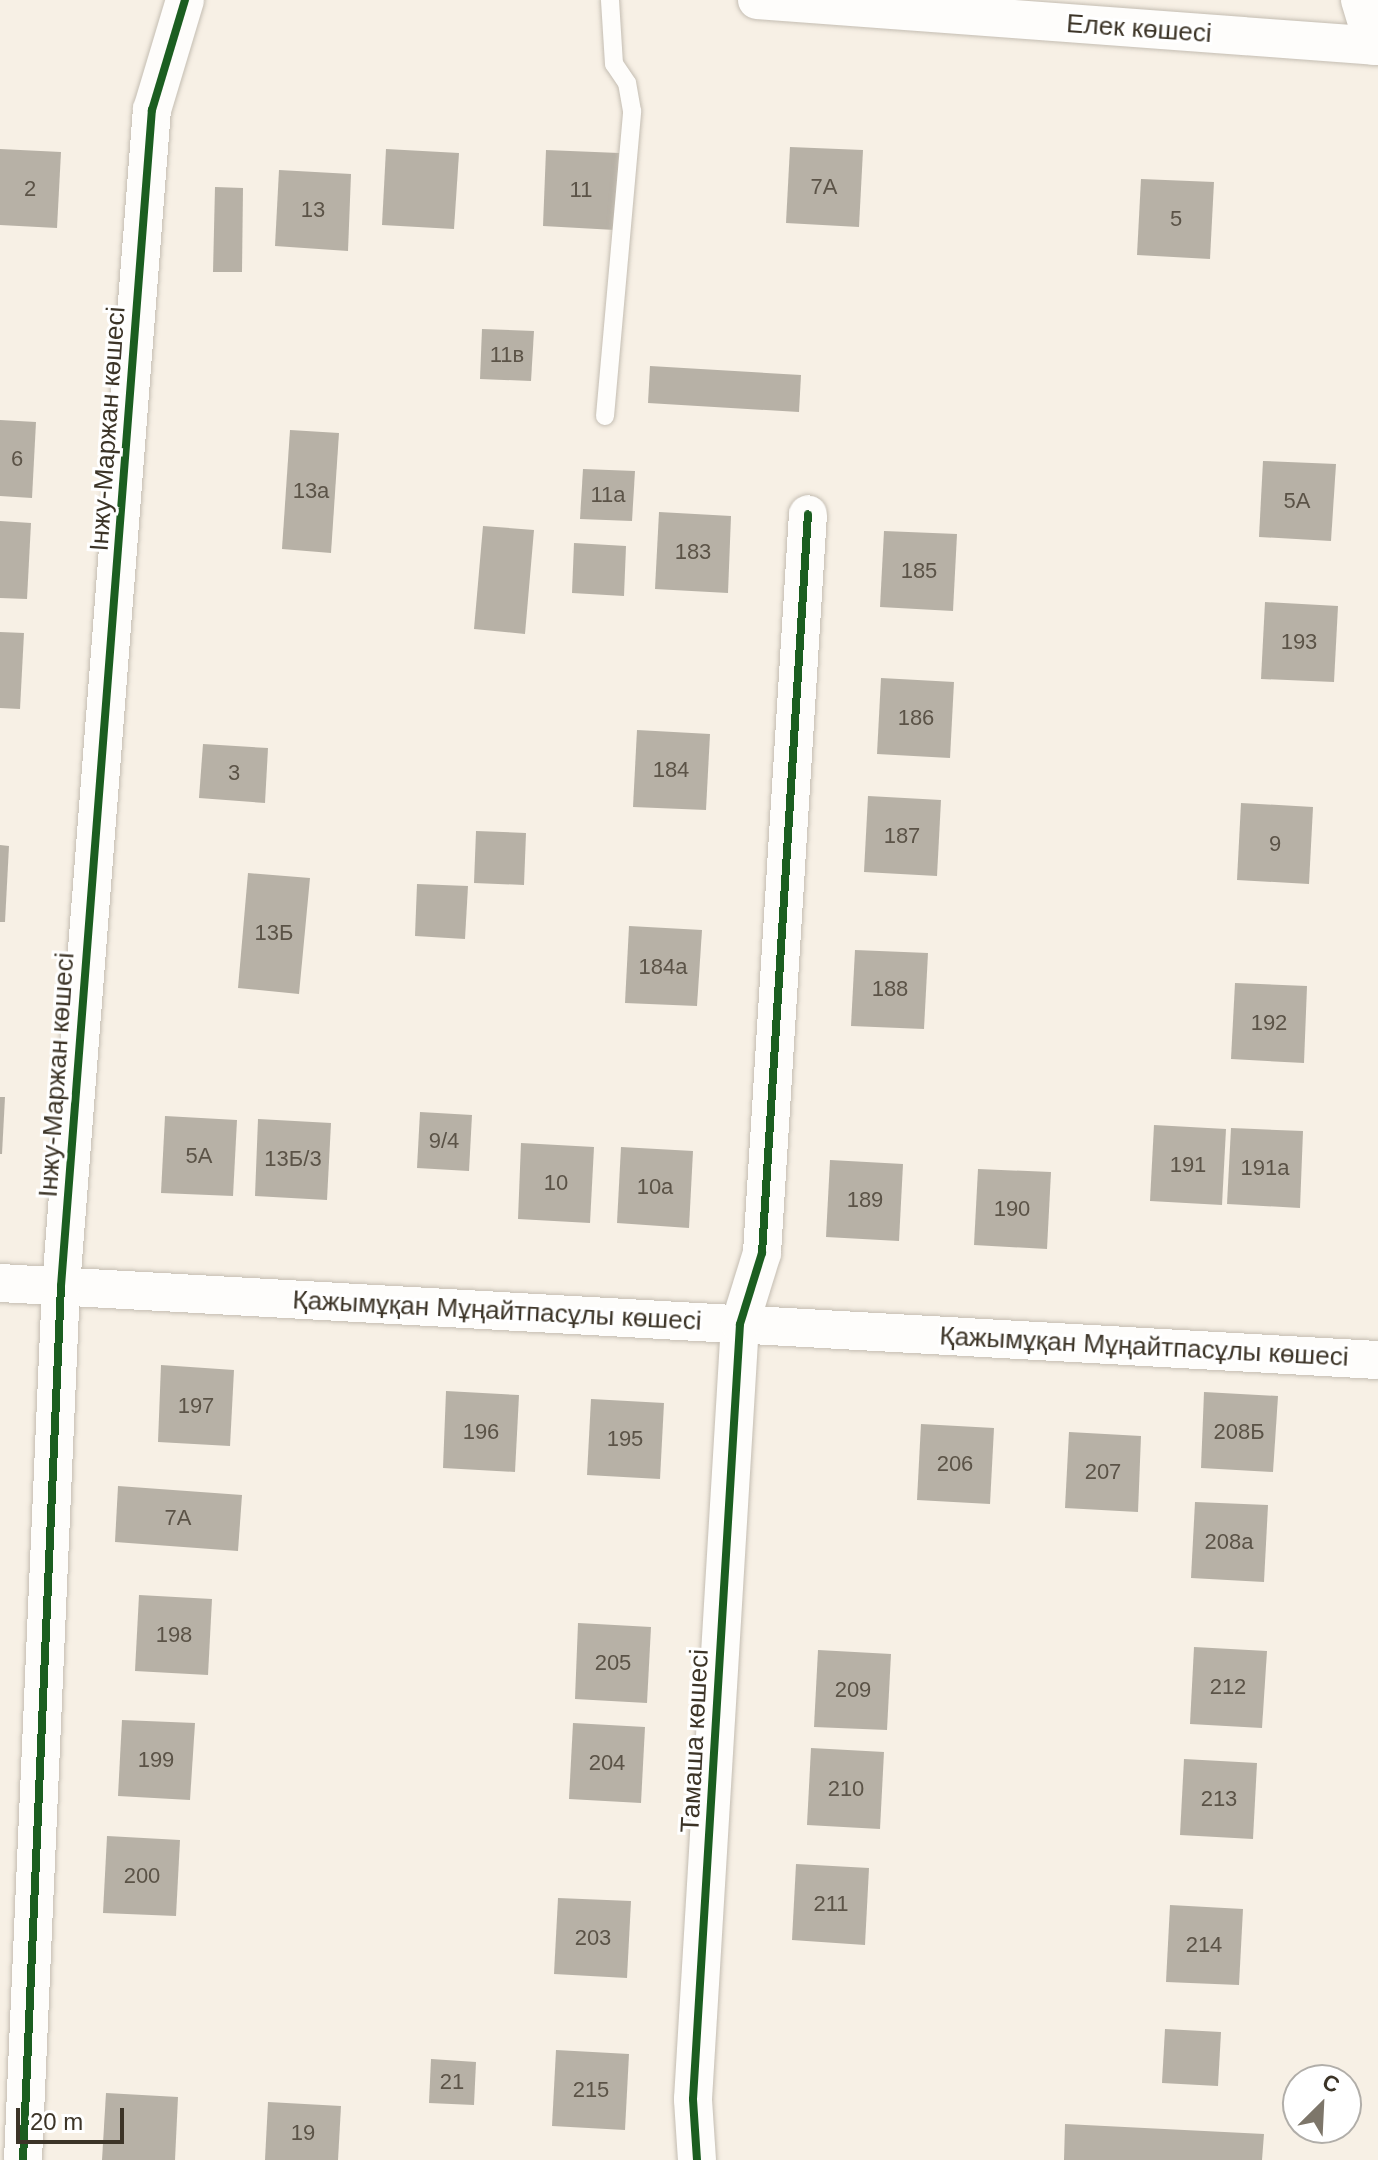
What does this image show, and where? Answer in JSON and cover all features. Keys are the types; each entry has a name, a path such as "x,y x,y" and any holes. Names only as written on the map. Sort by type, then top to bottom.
{"street":[{"name":"Інжу-Маржан көшесі","path":"23,2160 61,1286 152,110 185,0"},
{"name":"Елек көшесі","path":"757,0 925,7 1376,46"},
{"path":"1360,0 1376,46"},
{"name":"Тамаша көшесі","path":"697,2160 693,2099 740,1324 762,1253 808,514"},
{"name":"Қажымұқан Мұңайтпасұлы көшесі","path":"0,1283 1378,1360"}],"lane":[{"path":"605,416 632,111 627,83 614,64 610,0"}],"building":[{"path":"790,147 863,150 859,227 786,223"},
{"path":"0,149 61,152 57,228 0,225"},
{"path":"386,149 459,153 454,229 382,225"},
{"path":"546,150 619,153 615,230 543,226"},
{"path":"279,170 351,174 348,251 275,246"},
{"path":"1141,179 1214,182 1210,259 1137,255"},
{"path":"215,187 243,188 242,272 213,272"},
{"path":"482,329 534,331 531,381 480,379"},
{"path":"650,366 801,375 799,412 648,403"},
{"path":"0,420 36,422 32,498 0,496"},
{"path":"290,430 339,433 331,553 282,549"},
{"path":"1263,461 1336,464 1331,541 1259,537"},
{"path":"583,469 635,471 632,521 580,519"},
{"path":"659,512 731,516 728,593 655,589"},
{"path":"0,521 31,523 27,599 0,598"},
{"path":"483,526 534,530 525,634 474,629"},
{"path":"884,531 957,534 953,611 880,607"},
{"path":"574,543 626,546 624,596 572,593"},
{"path":"1265,602 1338,606 1334,682 1261,679"},
{"path":"0,632 24,633 20,709 0,708"},
{"path":"881,678 954,682 950,758 877,754"},
{"path":"637,730 710,734 706,810 633,807"},
{"path":"203,744 268,748 265,803 199,798"},
{"path":"868,796 941,800 937,876 864,872"},
{"path":"1241,803 1313,807 1309,884 1237,880"},
{"path":"476,831 526,833 524,885 474,883"},
{"path":"0,845 9,846 5,922 0,922"},
{"path":"248,873 310,878 299,994 238,988"},
{"path":"417,884 468,886 465,939 415,936"},
{"path":"629,926 702,930 697,1006 625,1003"},
{"path":"855,950 928,953 924,1029 851,1026"},
{"path":"1235,983 1307,986 1304,1063 1231,1059"},
{"path":"0,1097 5,1097 2,1154 0,1154"},
{"path":"420,1112 472,1115 469,1171 417,1168"},
{"path":"165,1116 237,1120 233,1196 161,1193"},
{"path":"258,1119 331,1123 327,1200 255,1196"},
{"path":"1154,1125 1226,1129 1222,1205 1150,1201"},
{"path":"1231,1128 1303,1131 1300,1208 1227,1204"},
{"path":"521,1143 594,1147 590,1223 518,1219"},
{"path":"621,1147 693,1151 689,1228 617,1223"},
{"path":"830,1160 903,1164 899,1241 826,1237"},
{"path":"978,1169 1051,1172 1047,1249 974,1245"},
{"path":"161,1365 234,1370 230,1446 158,1442"},
{"path":"446,1391 519,1395 515,1472 443,1468"},
{"path":"1204,1392 1278,1396 1273,1472 1201,1468"},
{"path":"591,1399 664,1403 660,1479 587,1475"},
{"path":"921,1424 994,1428 990,1504 917,1500"},
{"path":"1069,1432 1141,1436 1138,1512 1065,1508"},
{"path":"118,1486 242,1495 238,1551 115,1542"},
{"path":"1195,1502 1268,1505 1264,1582 1191,1578"},
{"path":"139,1595 212,1599 208,1675 135,1671"},
{"path":"578,1623 651,1627 647,1703 575,1699"},
{"path":"1194,1647 1267,1651 1262,1728 1190,1724"},
{"path":"818,1650 891,1654 887,1730 814,1727"},
{"path":"122,1720 195,1723 190,1800 118,1796"},
{"path":"573,1723 645,1727 641,1803 569,1799"},
{"path":"811,1748 884,1752 880,1829 807,1825"},
{"path":"1184,1759 1257,1763 1253,1839 1180,1835"},
{"path":"107,1836 180,1840 176,1916 103,1913"},
{"path":"796,1864 869,1868 865,1945 792,1940"},
{"path":"558,1898 631,1901 627,1978 554,1974"},
{"path":"1170,1905 1243,1909 1239,1985 1166,1982"},
{"path":"1165,2029 1221,2032 1218,2086 1162,2083"},
{"path":"556,2050 629,2054 625,2130 552,2126"},
{"path":"431,2059 476,2062 474,2105 429,2103"},
{"path":"106,2093 178,2097 175,2160 102,2160"},
{"path":"268,2102 341,2106 338,2160 265,2160"},
{"path":"1065,2124 1264,2134 1262,2160 1064,2160"}],"cycle path":[{"path":"23,2160 61,1286 152,110 185,0"},
{"path":"697,2160 693,2099 740,1324 762,1253 808,514"}]}
